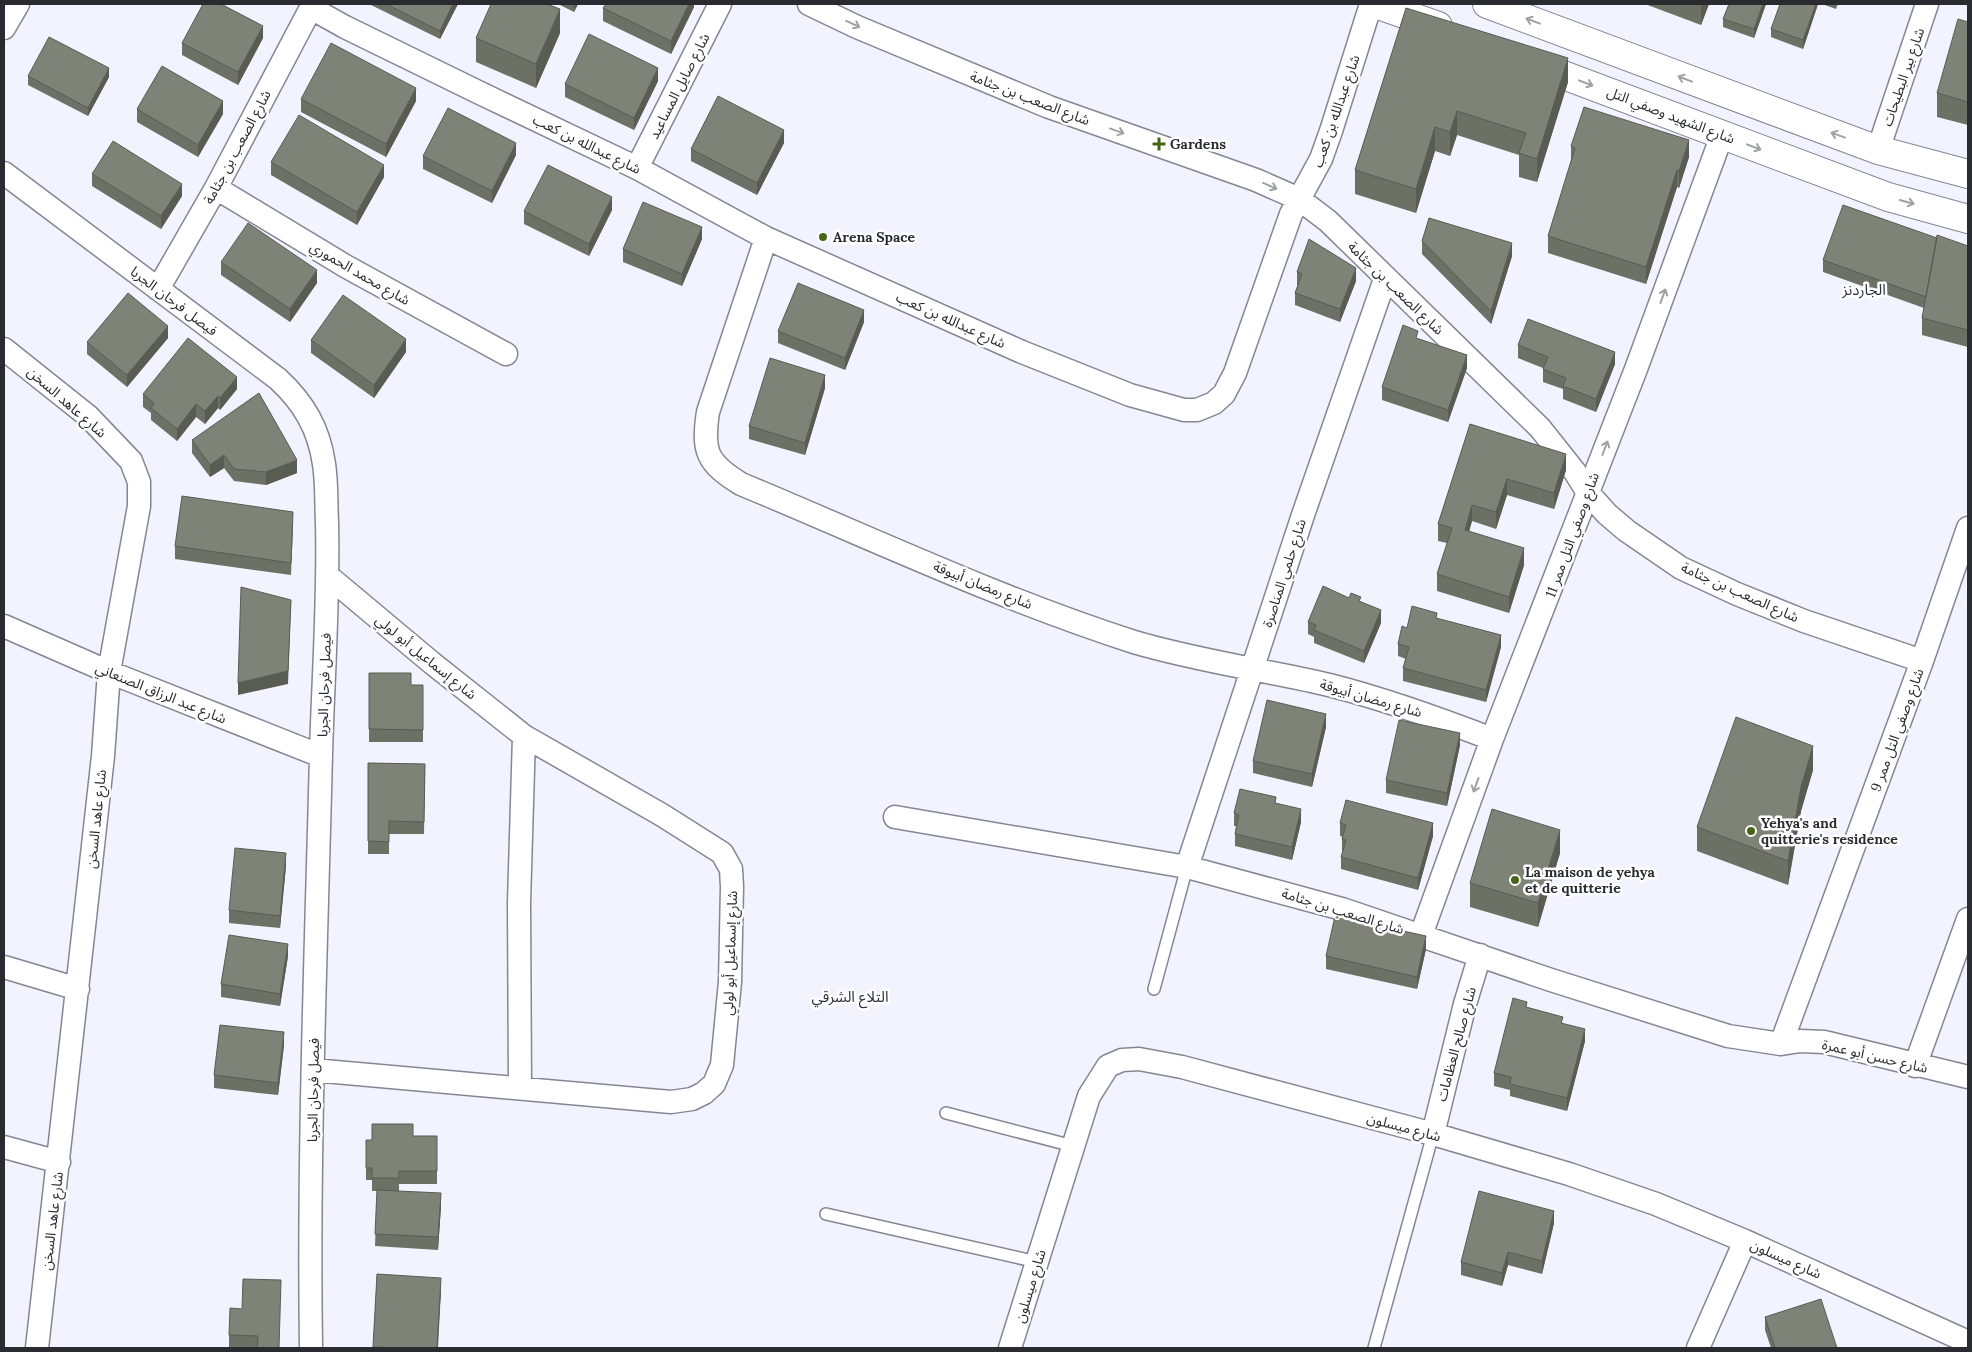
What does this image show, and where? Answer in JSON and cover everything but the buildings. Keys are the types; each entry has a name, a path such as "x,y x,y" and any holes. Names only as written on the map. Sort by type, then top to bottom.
{"main road":[{"path":"1376,4 1462,36"},
{"path":"1487,4 1878,150 1968,174"},
{"name":"شارع الشهيد وصفي التل","path":"1514,56 1888,197 1968,219"}],"street":[{"path":"4,28 18,4"},
{"name":"شارع صايل المساعيد","path":"637,168 720,4"},
{"name":"شارع الصعب بن جثامة","path":"809,4 883,38 1049,107 1256,180 1299,199 1328,221 1385,279 1540,428 1575,472 1588,493 1607,514 1627,531 1682,568 1737,594 1804,621 1922,661"},
{"name":"شارع عبدالله بن كعب","path":"312,6 463,85 637,168 766,238 1022,352 1130,395 1184,410 1197,410 1214,403 1224,394 1236,373 1291,214 1321,159 1345,90 1371,4"},
{"name":"شارع بير البطيحات","path":"1878,150 1927,4"},
{"name":"شارع الصعب بن جثامة","path":"158,289 216,188 312,6"},
{"name":"شارع وصفي التل ممر 11","path":"1421,935 1492,740 1566,554 1722,135"},
{"name":"فيصل فرحان الجربا","path":"4,173 278,380 301,404 320,442 324,466 328,576 321,756 313,1070 310,1252 311,1348"},
{"name":"شارع محمد الحموري","path":"216,188 347,267 506,354"},
{"name":"شارع رمضان أبيوقة","path":"766,238 708,412 704,435 708,454 720,470 741,484 1088,626 1137,642 1331,686 1439,718 1492,740"},
{"name":"شارع حلمي المناصرة","path":"1187,868 1254,669 1303,515 1385,279"},
{"name":"شارع عاهد السخن","path":"4,349 88,416 131,461 139,482 139,506 108,672 103,756 37,1348"},
{"name":"شارع وصفي التل ممر 9","path":"1780,1044 1922,661 1968,528"},
{"name":"شارع إسماعيل أبو لولي","path":"313,1070 671,1102 692,1099 714,1084 722,1065 726,1039 732,887 731,869 722,853 662,815 524,736 432,663 328,576"},
{"name":"شارع عبد الرزاق الصنعاني","path":"4,626 108,672 321,756"},
{"path":"520,1088 519,903 524,736"},
{"name":"شارع الصعب بن جثامة","path":"895,817 1187,868 1342,909 1480,954 1551,980 1728,1036 1780,1044"},
{"path":"1915,1066 1968,919"},
{"name":"شارع صالح العظامات","path":"1433,1134 1462,1013 1480,954"},
{"path":"4,968 78,989"},
{"name":"شارع حسن أبو عمرة","path":"1780,1044 1800,1041 1824,1042 1915,1066 1968,1077"},
{"name":"شارع ميسلون","path":"1010,1348 1088,1096 1108,1066 1122,1060 1139,1060 1182,1067 1433,1134 1622,1191 1746,1241 1968,1342"},
{"path":"4,1147 59,1162"},
{"path":"1698,1348 1746,1241"}],"lane":[{"path":"1154,988 1187,868"},
{"path":"946,1113 1073,1146"},
{"path":"1374,1348 1433,1134"},
{"path":"826,1214 1037,1262"}],"place":[{"name":"Gardens","path":"1159,144"},
{"name":"Arena Space","path":"823,237"},
{"name":"Yehya's and quitterie's residence","path":"1751,831"},
{"name":"La maison de yehya et de quitterie","path":"1515,880"}],"district":[{"name":"الجاردنز","path":"1864,290"},
{"name":"التلاع الشرقي","path":"850,997"}]}
